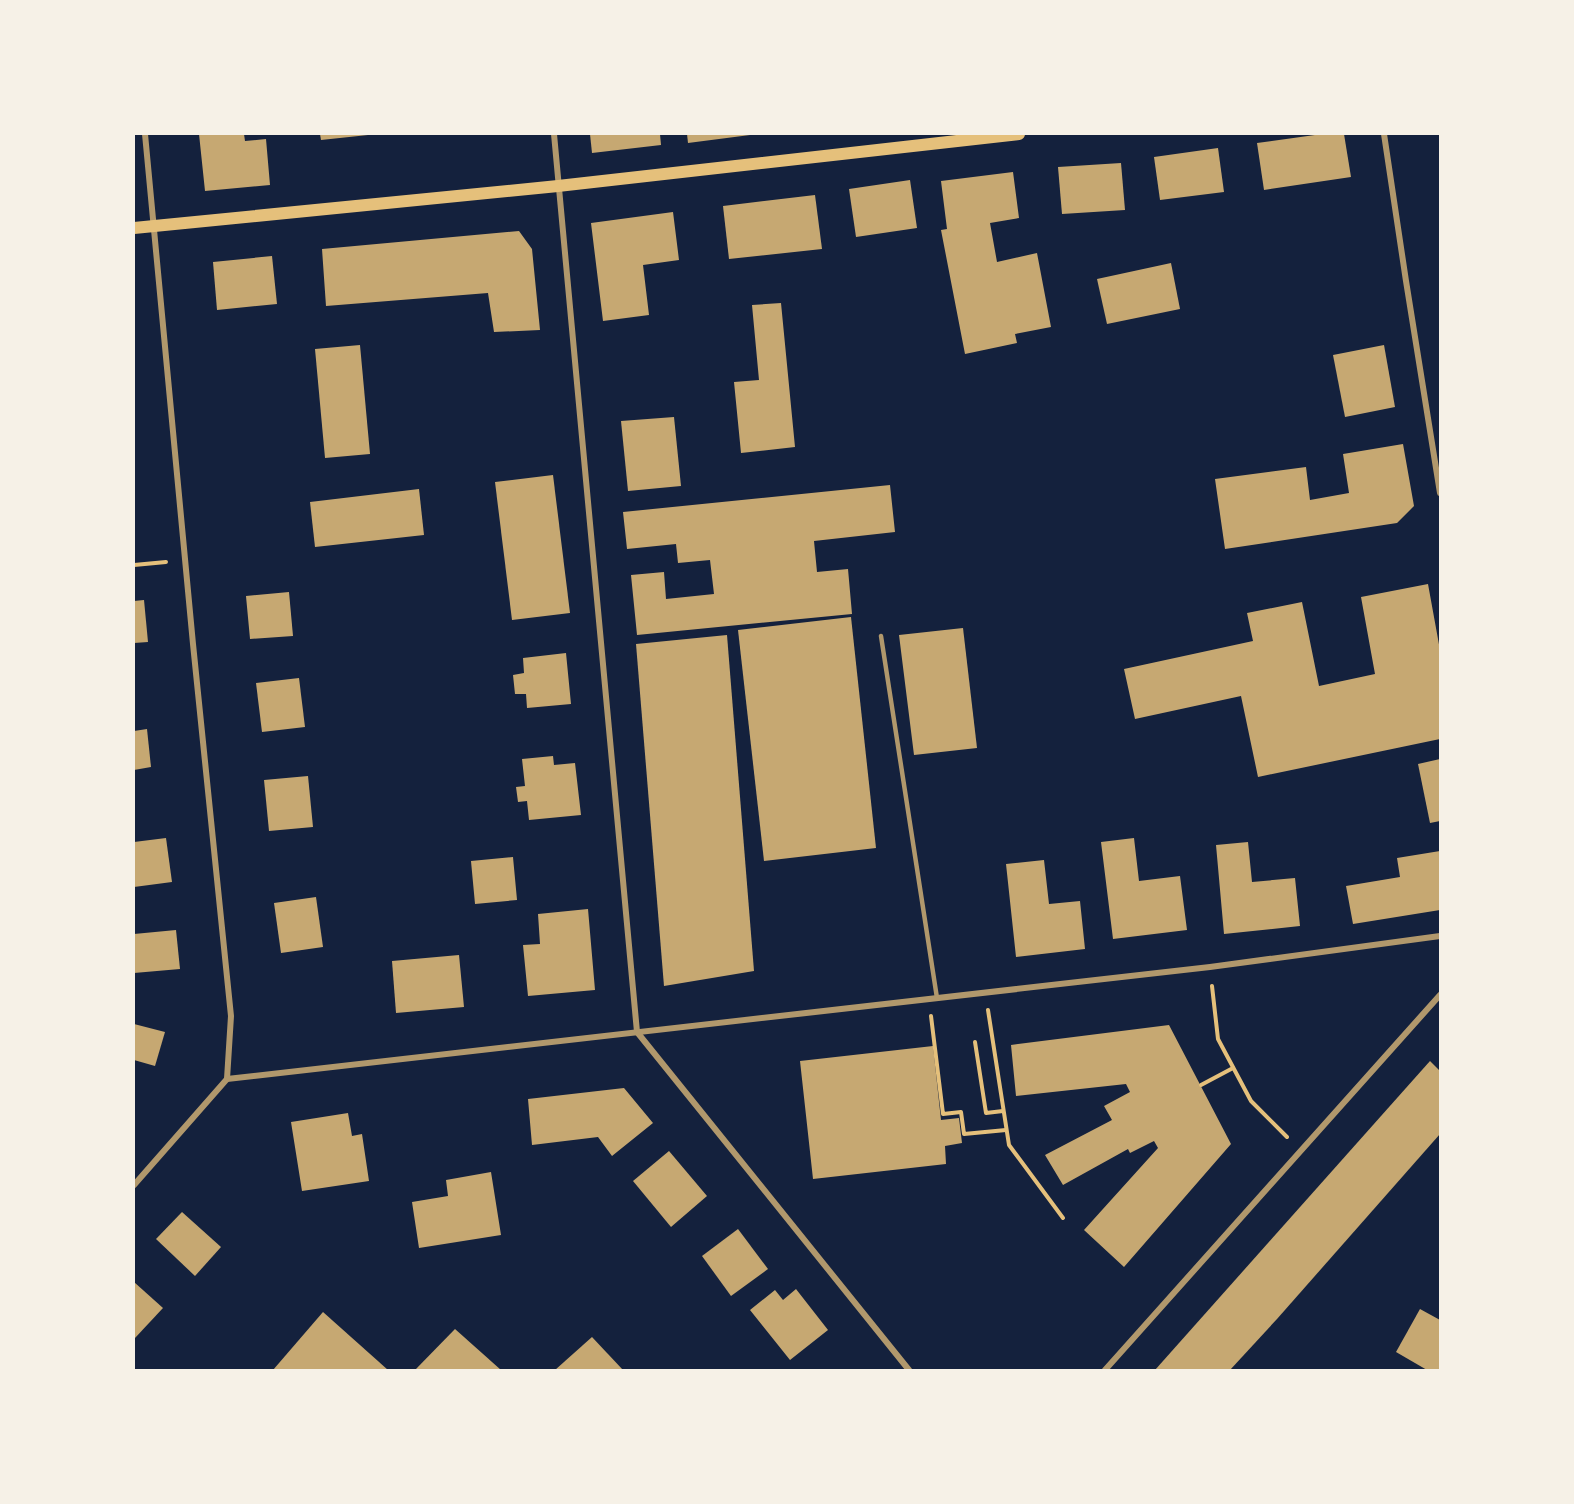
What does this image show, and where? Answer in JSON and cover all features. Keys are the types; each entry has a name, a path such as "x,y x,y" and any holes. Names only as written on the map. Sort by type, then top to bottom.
{"main road":[{"path":"134,228 558,186 1019,134"}],"street":[{"path":"134,1185 227,1079 231,1016 184,560 145,134"},
{"path":"554,134 637,1032 909,1371"},
{"path":"1384,134 1440,493"},
{"path":"227,1079 1210,967 1440,936"},
{"path":"1105,1371 1440,995"}],"lane":[{"path":"881,636 933,999"}],"path":[{"path":"134,565 184,560"},
{"path":"1210,967 1218,1040 1251,1101 1301,1151"},
{"path":"986,993 1009,1145 1063,1218"},
{"path":"933,999 944,1114 951,1116 962,1112 964,1134 1006,1130"},
{"path":"975,1042 986,1113 1003,1111"},
{"path":"1202,1085 1233,1068"}],"building":[{"path":"199,134 244,134 245,141 266,139 270,185 205,191"},
{"path":"320,134 368,134 368,135 321,140"},
{"path":"590,134 660,134 661,145 592,153"},
{"path":"687,134 750,134 750,135 688,143"},
{"path":"1322,134 1344,134 1351,177 1264,190 1257,143"},
{"path":"1218,148 1224,192 1160,200 1154,157"},
{"path":"1121,163 1125,210 1062,214 1058,167"},
{"path":"1013,172 1019,218 990,223 997,262 1037,253 1051,327 1015,334 1017,343 965,354 941,230 947,229 941,181"},
{"path":"910,180 917,228 856,237 849,189"},
{"path":"815,195 822,249 729,259 723,206"},
{"path":"673,212 679,260 643,265 649,315 603,321 591,223"},
{"path":"519,231 532,249 540,330 494,332 488,293 326,306 322,249"},
{"path":"272,256 277,304 217,310 213,262"},
{"path":"1171,263 1180,309 1107,324 1097,279"},
{"path":"781,303 795,447 741,453 734,382 759,380 752,305"},
{"path":"360,345 370,454 325,458 315,349"},
{"path":"1384,345 1395,407 1345,417 1333,355"},
{"path":"674,417 681,486 628,491 621,421"},
{"path":"1403,444 1414,506 1397,523 1225,549 1215,479 1306,467 1310,500 1349,493 1343,454"},
{"path":"553,475 570,613 512,620 495,482"},
{"path":"890,485 895,532 814,541 817,572 848,569 852,614 637,635 631,575 664,572 666,599 714,594 710,560 678,563 676,544 627,549 623,512"},
{"path":"419,489 424,535 315,547 310,502"},
{"path":"1428,584 1440,650 1440,739 1258,777 1241,696 1135,719 1124,669 1253,641 1247,613 1302,602 1319,686 1375,674 1361,597"},
{"path":"289,592 293,636 250,639 246,596"},
{"path":"144,600 148,642 134,643 134,601"},
{"path":"851,617 876,848 764,861 738,630"},
{"path":"963,628 977,748 914,755 899,635"},
{"path":"727,635 754,971 664,986 636,644"},
{"path":"566,653 571,704 527,708 526,694 515,694 513,675 524,673 523,658"},
{"path":"299,678 305,727 262,732 256,683"},
{"path":"147,729 151,767 134,770 134,731"},
{"path":"553,756 554,765 575,763 581,815 529,820 527,801 518,802 516,787 525,786 522,759"},
{"path":"1440,759 1440,821 1430,823 1418,764"},
{"path":"308,776 313,827 269,831 264,780"},
{"path":"166,838 172,882 134,887 134,842"},
{"path":"1134,838 1139,881 1180,876 1187,930 1113,939 1101,842"},
{"path":"1248,842 1252,882 1295,878 1300,926 1224,934 1216,845"},
{"path":"1440,851 1440,910 1353,924 1346,886 1400,877 1397,858"},
{"path":"513,857 517,900 475,904 471,861"},
{"path":"1044,860 1049,904 1080,901 1085,949 1016,957 1006,864"},
{"path":"316,897 323,947 281,953 274,903"},
{"path":"588,909 595,990 528,996 523,945 540,944 538,914"},
{"path":"176,930 180,969 134,973 134,934"},
{"path":"459,955 464,1007 396,1013 392,961"},
{"path":"134,1024 165,1032 155,1066 134,1060"},
{"path":"1169,1025 1231,1144 1124,1267 1084,1230 1158,1148 1154,1141 1130,1153 1128,1149 1063,1185 1045,1155 1112,1120 1104,1106 1130,1092 1126,1084 1016,1096 1011,1045"},
{"path":"933,1046 941,1120 959,1118 962,1143 945,1146 946,1164 813,1179 800,1061"},
{"path":"1430,1061 1440,1071 1440,1134 1277,1319 1230,1370 1155,1370"},
{"path":"624,1088 653,1123 612,1156 598,1137 532,1145 528,1099"},
{"path":"348,1113 352,1136 362,1134 369,1181 302,1191 291,1122"},
{"path":"669,1151 707,1196 671,1227 633,1181"},
{"path":"491,1172 501,1235 419,1248 412,1202 448,1196 446,1180"},
{"path":"182,1212 221,1247 195,1276 156,1239"},
{"path":"738,1229 768,1269 731,1296 702,1256"},
{"path":"134,1282 163,1308 135,1338 134,1336"},
{"path":"796,1289 828,1330 790,1360 750,1310 775,1290 783,1300"},
{"path":"1420,1309 1440,1320 1440,1370 1427,1370 1396,1352"},
{"path":"323,1312 388,1370 273,1370"},
{"path":"455,1329 501,1370 415,1370"},
{"path":"592,1337 623,1370 555,1370"}]}
